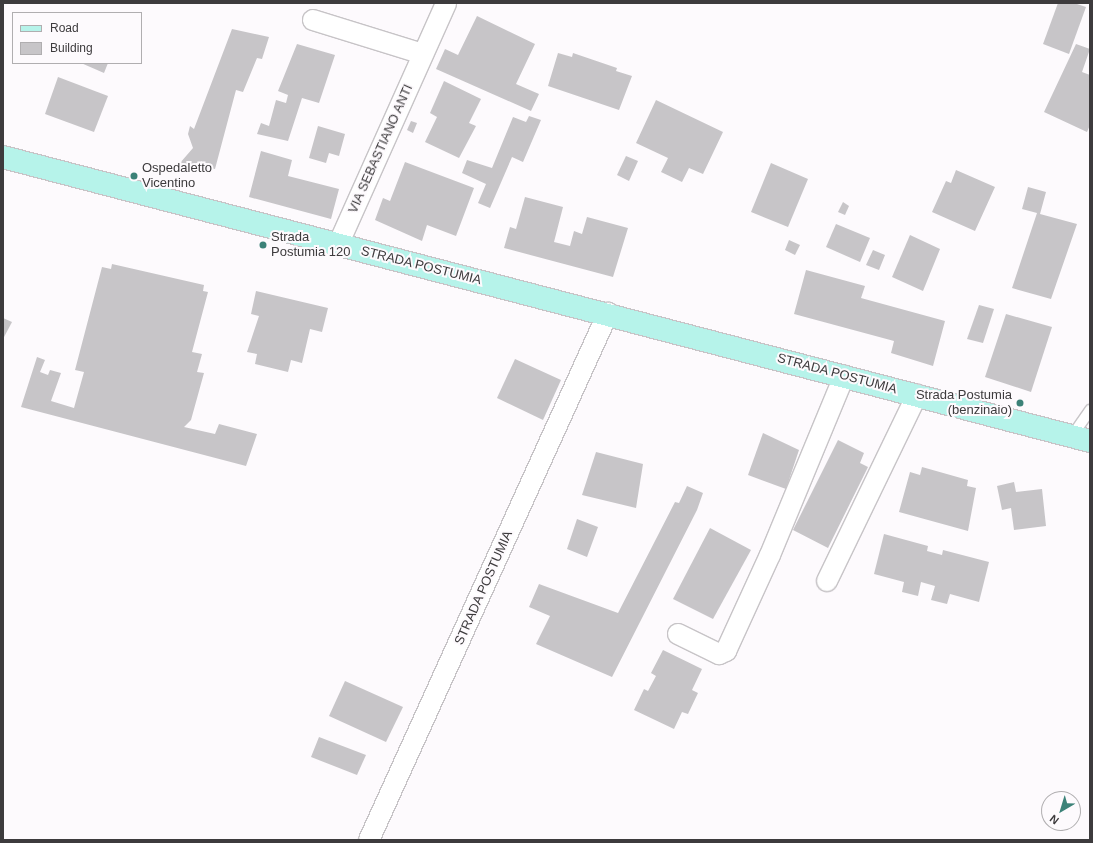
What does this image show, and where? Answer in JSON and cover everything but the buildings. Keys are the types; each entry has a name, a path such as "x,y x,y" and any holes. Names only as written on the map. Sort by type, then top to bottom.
{"main road":[{"name":"STRADA POSTUMIA","path":"3,157 338,245 608,313 1081,439"}],"street":[{"name":"VIA SEBASTIANO ANTI","path":"338,245 446,3"},
{"path":"313,20 423,54"},
{"name":"STRADA POSTUMIA","path":"369,840 608,313"},
{"path":"678,634 719,654 726,651 770,555 844,376"},
{"path":"827,581 917,395"}],"lane":[{"path":"1081,439 1082,417 1090,410"}],"place":[{"name":"Ospedaletto Vicentino","path":"134,176"},
{"name":"Strada Postumia 120","path":"263,245"},
{"name":"Strada Postumia (benzinaio)","path":"1020,403"}]}
